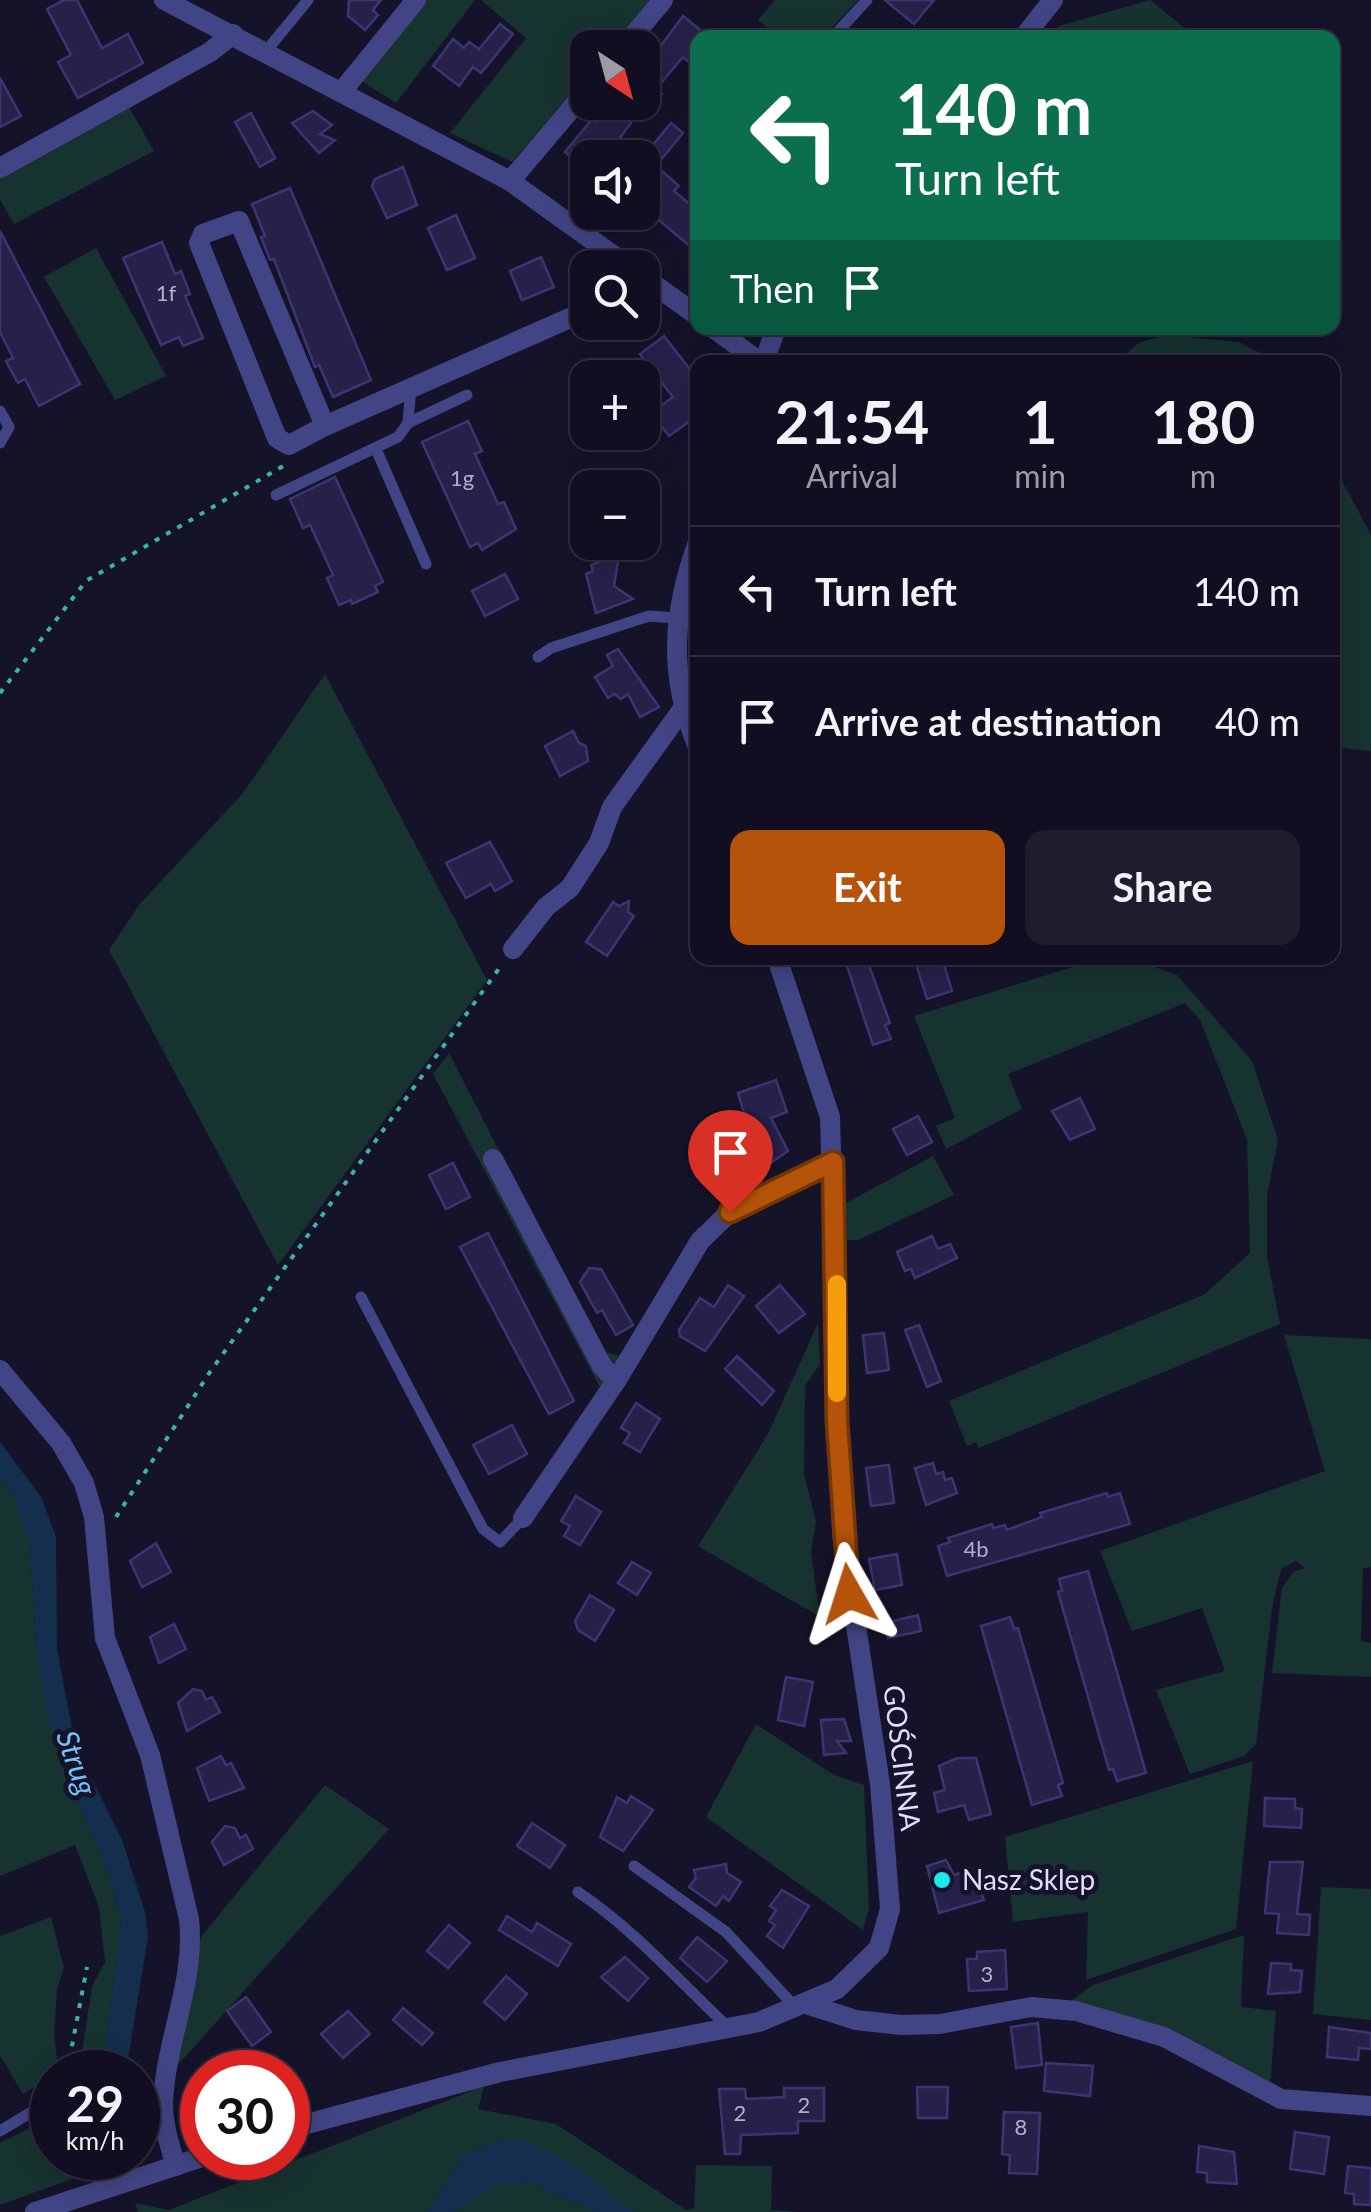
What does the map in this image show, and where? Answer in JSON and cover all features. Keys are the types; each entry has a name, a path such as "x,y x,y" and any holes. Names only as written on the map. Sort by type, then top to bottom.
{"street":[{"path":"164,0 268,50 510,181 606,250"},
{"path":"343,90 416,0"},
{"path":"638,30 663,0"},
{"path":"1029,30 1053,0"},
{"path":"0,168 210,52 233,34"},
{"path":"510,181 570,110"},
{"path":"325,426 239,221 203,234 199,243 277,438 289,445 411,386 570,318"},
{"path":"660,291 690,311"},
{"path":"723,335 752,355"},
{"path":"690,571 677,618 675,675 690,724"},
{"path":"513,949 546,907 570,888 598,843 612,807 684,707"},
{"name":"GOŚCINNA","path":"310,2123 500,2072 730,2029 803,2007 858,1972 878,1948 890,1908 880,1784 842,1533 833,1162 825,1090 780,965"},
{"path":"493,1160 602,1366 616,1381"},
{"path":"524,1518 616,1381 700,1241 730,1212 833,1162"},
{"path":"0,1370 60,1442 84,1484 97,1546 104,1638 150,1755 189,1918 192,1946 188,1978 163,2104 167,2169"},
{"path":"803,2007 856,2020 901,2025 940,2024 1032,2008 1076,2011 1164,2037 1262,2093 1298,2102 1371,2106"},
{"path":"35,2212 180,2165"}],"lane":[{"path":"268,50 308,0"},
{"path":"839,30 867,0"},
{"path":"276,495 398,437 408,422 411,386"},
{"path":"408,422 467,395"},
{"path":"0,412 9,428 0,443"},
{"path":"376,450 426,564"},
{"path":"538,658 552,648 648,616 677,618"},
{"path":"361,1298 482,1529 500,1542 524,1518"},
{"path":"634,1866 726,1932 803,2007"},
{"path":"578,1892 615,1917 633,1940 730,2029"},
{"path":"0,2131 30,2112"}],"path":[{"path":"0,693 86,581 299,459"},
{"path":"97,1546 210,1372 513,949"},
{"path":"71,2050 87,1967"}],"green space":[{"path":"426,0 475,0 396,103 360,80"},
{"path":"481,0 652,0 626,30 570,30 570,95 512,162 450,133 526,38"},
{"path":"775,0 858,0 830,30 770,30 758,20"},
{"path":"1150,0 1187,30 1055,30"},
{"path":"126,102 154,151 14,224 0,200 0,171"},
{"path":"96,248 166,376 115,400 44,277"},
{"path":"1167,335 1239,342 1264,355 1124,355 1140,342"},
{"path":"1340,477 1371,535 1371,751 1340,748"},
{"path":"325,674 487,980 278,1265 109,950 139,905 243,793"},
{"path":"1079,965 1149,965 1177,975 1252,1061 1278,1140 1267,1195 1267,1257 1280,1324 979,1448 976,1442 967,1446 949,1401 1205,1294 1250,1253 1247,1139 1200,1020 1185,1003 1008,1074 1022,1109 946,1149 936,1126 955,1118 914,1016"},
{"path":"449,1053 602,1352 626,1357 603,1393 433,1074"},
{"path":"933,1156 954,1195 858,1240 847,1240 846,1203"},
{"path":"818,1323 820,1364 805,1386 804,1474 816,1521 811,1553 820,1617 698,1546 768,1434"},
{"path":"1284,1335 1371,1339 1371,1567 1363,1568 1361,1641 1371,1643 1371,1677 1272,1673 1282,1588 1293,1572 1305,1568 1296,1561 1281,1569 1272,1608 1256,1744 1244,1756 1190,1774 1156,1690 1225,1671 1202,1608 1132,1631 1100,1551 1325,1471"},
{"path":"0,1475 14,1497 30,1545 36,1644 64,1769 110,1878 121,1923 105,2050 82,2050 92,1986 105,1962 99,1907 75,1845 0,1876"},
{"path":"756,1724 834,1775 864,1785 869,1908 863,1930 706,1817"},
{"path":"1253,1761 1236,1929 1086,1980 1088,1912 1013,1922 1005,1837"},
{"path":"325,1785 389,1829 191,2050 180,2050 176,2067 201,1937"},
{"path":"1321,1887 1371,1889 1371,2020 1313,2014"},
{"path":"51,1917 64,1968 57,1989 56,2050 30,2050 30,2090 23,2094 0,2055 0,1936"},
{"path":"1244,1935 1241,2007 1276,2011 1270,2085 1071,2001 1093,1985"},
{"path":"484,2086 478,2109 556,2124 686,2210 694,2208 696,2165 772,2166 771,2210 801,2212 635,2212 506,2138 464,2154 428,2212 138,2212 135,2203 169,2210 245,2180 310,2180 310,2154"},
{"path":"30,2128 30,2180 69,2180 0,2205 0,2143"},
{"path":"530,2183 596,2212 453,2212 495,2185"}],"water":[{"name":"Strug","path":"0,1442 41,1497 56,1537 57,1649 75,1744 122,1840 145,1912 148,1937 130,2050 105,2050 121,1923 110,1878 64,1769 47,1716 36,1644 30,1545 14,1497 0,1475"},
{"path":"506,2138 525,2141 558,2156 635,2212 596,2212 530,2183 496,2185 453,2212 428,2212 464,2154"}],"building":[{"path":"64,0 77,0 102,48 128,34 143,63 78,98 58,62 71,55 47,9"},
{"path":"349,0 381,0 373,10 378,15 365,30 348,16"},
{"path":"885,0 934,0 914,24"},
{"path":"683,16 700,30 690,30 690,59 683,57 660,84 660,47"},
{"path":"500,24 513,34 481,73 473,67 459,86 433,66 453,39 464,48 469,42 479,49"},
{"path":"0,78 21,116 0,127"},
{"path":"313,111 332,125 320,134 335,140 319,153 292,123"},
{"path":"251,113 275,158 260,167 235,122"},
{"path":"591,120 633,120 618,140 575,140"},
{"path":"671,123 683,133 660,161 660,140 657,140"},
{"path":"403,167 417,205 387,218 372,186 375,179"},
{"path":"663,172 679,186 674,191 690,204 690,246 660,221"},
{"path":"290,188 371,380 333,397 319,365 315,367 274,259 270,260 252,204"},
{"path":"456,215 475,258 447,270 428,228"},
{"path":"0,231 80,384 39,406 25,379 18,383 6,361 13,358 0,332"},
{"path":"162,242 175,274 181,271 190,294 185,296 203,338 183,346 179,337 161,345 123,258"},
{"path":"541,257 554,287 522,300 510,271"},
{"path":"664,336 690,370 690,421 669,436 660,424 660,406 673,397 660,381 660,360 644,360 640,354"},
{"path":"468,421 482,451 475,454 498,504 504,502 516,529 482,550 478,543 470,547 422,442"},
{"path":"335,477 383,582 375,586 378,592 352,604 351,600 339,605 327,578 333,575 310,525 303,528 290,499"},
{"path":"618,560 614,586 633,599 596,613 586,574 593,571 591,565"},
{"path":"505,574 518,599 485,616 472,591"},
{"path":"618,649 659,707 640,717 628,694 621,699 614,694 608,698 595,677 613,666 607,655"},
{"path":"573,731 579,743 586,746 588,761 560,776 545,746"},
{"path":"490,842 512,881 495,891 491,884 466,898 446,863"},
{"path":"629,901 628,912 634,916 607,956 586,942 613,902 619,906"},
{"path":"869,965 890,1023 885,1025 891,1039 873,1045 847,966"},
{"path":"916,965 944,965 952,991 927,999"},
{"path":"776,1080 787,1112 771,1118 788,1151 746,1180 742,1173 736,1176 729,1162 735,1159 732,1153 753,1142 738,1093"},
{"path":"1080,1098 1095,1129 1070,1140 1052,1111"},
{"path":"918,1116 932,1142 907,1155 893,1129"},
{"path":"453,1163 470,1197 446,1209 429,1175"},
{"path":"488,1233 574,1401 549,1414 460,1247"},
{"path":"932,1236 938,1249 950,1244 957,1258 915,1278 911,1269 905,1271 897,1252"},
{"path":"589,1268 601,1269 633,1325 616,1335 602,1310 597,1313 580,1282"},
{"path":"728,1285 744,1296 705,1351 680,1336 679,1330 700,1298 714,1307"},
{"path":"780,1285 805,1314 779,1333 756,1306"},
{"path":"919,1325 941,1381 927,1387 905,1330"},
{"path":"884,1333 889,1370 867,1373 863,1335"},
{"path":"737,1356 774,1391 762,1405 725,1369"},
{"path":"636,1403 660,1419 640,1452 624,1443 630,1433 621,1428"},
{"path":"512,1425 527,1454 489,1474 473,1445"},
{"path":"933,1463 936,1474 943,1472 945,1480 952,1478 957,1493 926,1505 915,1468"},
{"path":"889,1465 894,1503 871,1506 866,1468"},
{"path":"1107,1493 1108,1497 1120,1493 1130,1524 947,1576 938,1546 950,1542 948,1538 992,1524 993,1528 1005,1525 1007,1530 1042,1517 1040,1513"},
{"path":"576,1496 601,1512 580,1545 564,1536 570,1526 561,1521"},
{"path":"156,1543 171,1572 142,1587 130,1561"},
{"path":"897,1554 902,1585 875,1590 869,1559"},
{"path":"632,1562 651,1573 637,1595 618,1583"},
{"path":"1088,1571 1146,1773 1117,1781 1113,1769 1109,1770 1058,1592 1062,1591 1059,1579"},
{"path":"590,1595 614,1610 595,1641 578,1630 575,1621"},
{"path":"918,1615 921,1631 888,1638 885,1623"},
{"path":"1010,1617 1014,1629 1018,1628 1063,1783 1058,1785 1062,1796 1032,1805 981,1626"},
{"path":"174,1624 186,1649 159,1663 150,1637"},
{"path":"786,1677 813,1682 804,1726 778,1720"},
{"path":"193,1689 202,1691 206,1700 212,1697 220,1712 187,1731 178,1703"},
{"path":"844,1719 851,1741 837,1741 846,1753 824,1755 821,1720"},
{"path":"221,1756 226,1765 231,1763 244,1788 209,1801 197,1768"},
{"path":"957,1758 976,1758 991,1814 969,1820 964,1805 938,1812 934,1793 945,1790 939,1766"},
{"path":"631,1796 653,1810 623,1851 600,1837 617,1797 627,1803"},
{"path":"1265,1798 1295,1799 1295,1808 1302,1809 1301,1828 1264,1826"},
{"path":"532,1823 565,1845 550,1868 517,1846"},
{"path":"225,1826 235,1828 240,1838 246,1835 253,1849 224,1865 212,1842"},
{"path":"946,1860 954,1875 972,1869 984,1900 939,1913 927,1866"},
{"path":"1270,1862 1303,1862 1297,1914 1310,1915 1309,1935 1277,1933 1279,1914 1265,1913"},
{"path":"726,1864 727,1873 741,1882 729,1901 723,1896 716,1906 689,1887 696,1878 694,1870"},
{"path":"782,1890 809,1906 783,1948 767,1936 775,1925 769,1921 776,1910 770,1906"},
{"path":"507,1916 532,1932 537,1923 571,1944 558,1966 499,1930"},
{"path":"449,1925 470,1943 448,1968 427,1951"},
{"path":"697,1937 727,1961 707,1982 680,1958"},
{"path":"1005,1950 1007,1989 969,1991 967,1959 977,1959 977,1952"},
{"path":"625,1957 648,1978 628,2001 601,1977"},
{"path":"1271,1963 1291,1964 1291,1970 1302,1971 1300,1992 1268,1994"},
{"path":"506,1976 527,1994 505,2020 484,2002"},
{"path":"246,1997 271,2032 252,2046 227,2011"},
{"path":"403,2008 433,2033 422,2045 393,2020"},
{"path":"348,2011 370,2034 343,2058 321,2034"},
{"path":"1038,2023 1042,2065 1016,2068 1011,2027"},
{"path":"1329,2027 1371,2033 1371,2049 1359,2048 1358,2060 1327,2057"},
{"path":"1046,2063 1093,2066 1090,2096 1044,2091"},
{"path":"917,2087 948,2087 947,2118 918,2118"},
{"path":"784,2088 824,2088 824,2121 798,2121 798,2133 741,2135 740,2154 725,2154 719,2089 745,2089 746,2099 784,2097"},
{"path":"1004,2112 1040,2113 1037,2174 1009,2173 1010,2155 1002,2154"},
{"path":"1295,2132 1329,2137 1324,2174 1290,2169"},
{"path":"1199,2146 1234,2152 1237,2184 1207,2182 1207,2173 1197,2172"},
{"path":"1348,2166 1371,2168 1371,2205 1354,2204 1354,2194 1345,2193"}],"slow traffic":[{"path":"837,1284 837,1393"}],"place":[{"name":"Nasz Sklep","path":"942,1880"}],"route":[{"path":"730,1212 833,1162 837,1421 849,1594"}]}
